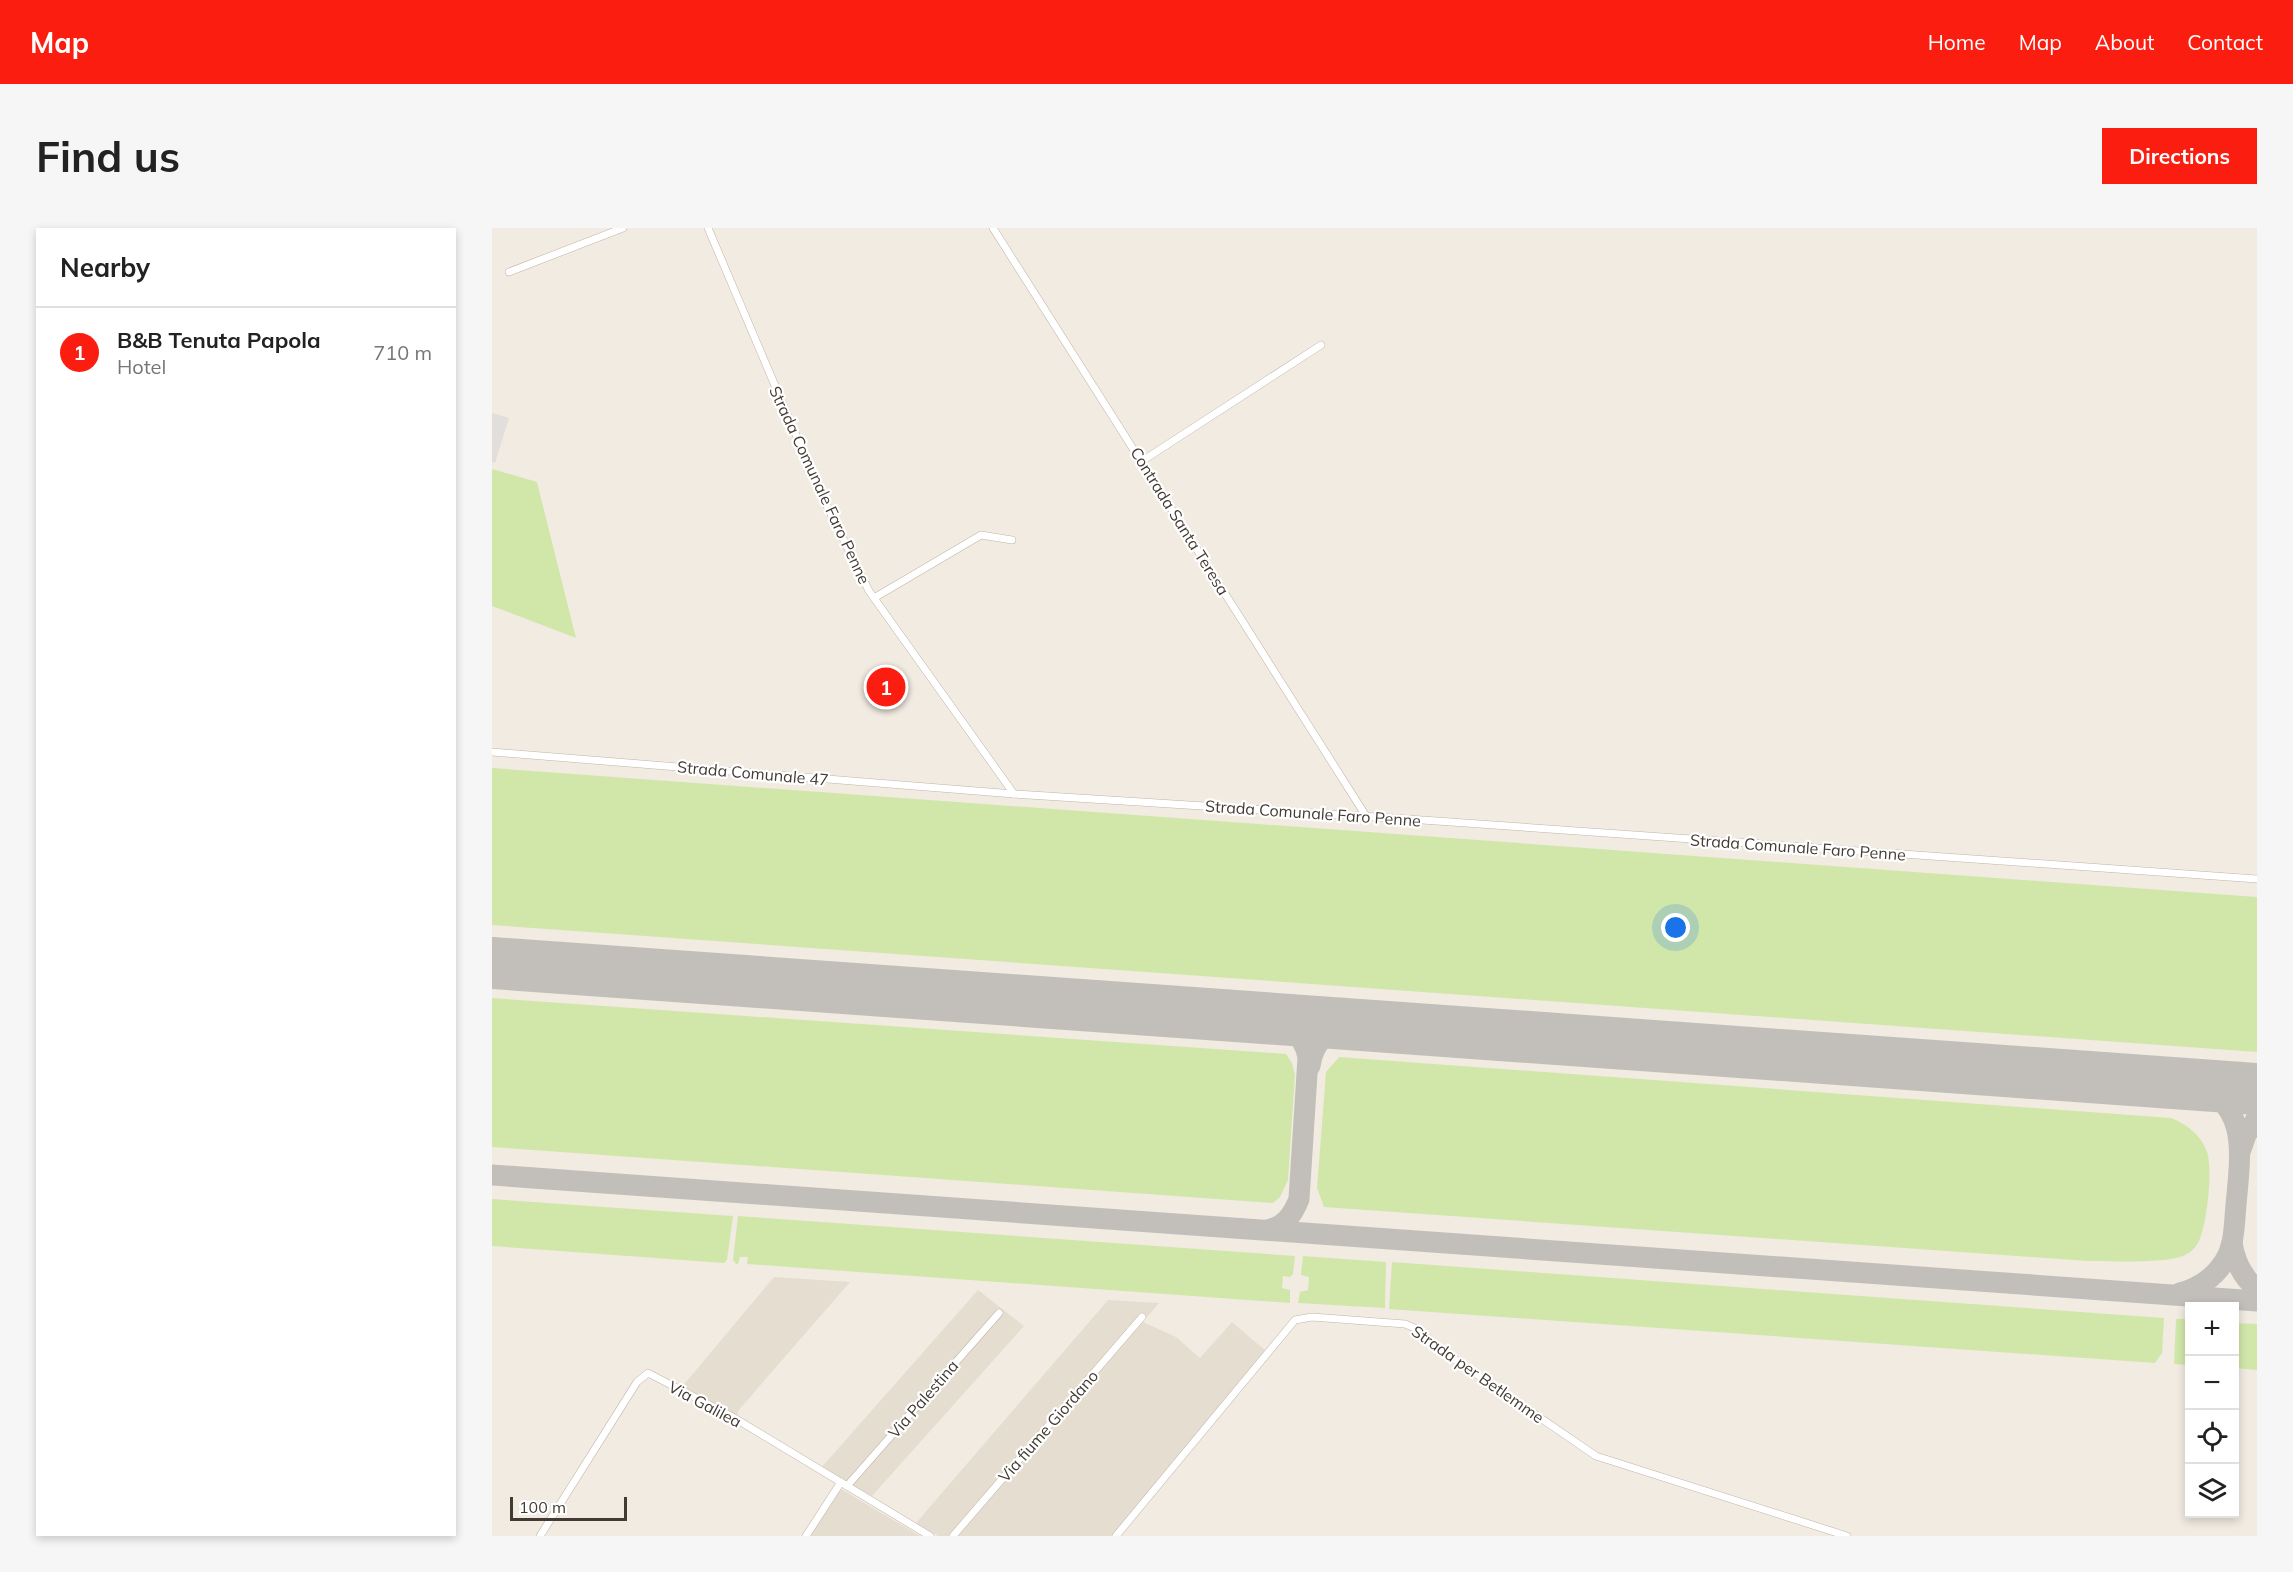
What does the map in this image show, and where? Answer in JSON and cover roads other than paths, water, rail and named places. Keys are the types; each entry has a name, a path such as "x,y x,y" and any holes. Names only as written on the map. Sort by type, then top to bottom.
{"street":[{"path":"509,272 623,228"},
{"name":"Strada Comunale Faro Penne","path":"708,228 822,496 874,598 1014,794 1366,816 2257,879"},
{"name":"Contrada Santa Teresa","path":"993,228 1366,816"},
{"path":"1142,461 1321,345"},
{"path":"874,598 981,536 1012,540"},
{"name":"Strada Comunale 47","path":"492,752 1014,794"},
{"name":"Via Palestina","path":"806,1536 844,1484 999,1313"},
{"name":"Via fiume Giordano","path":"953,1536 1142,1317"},
{"name":"Strada per Betlemme","path":"1116,1536 1295,1320 1312,1317 1405,1324 1596,1456 1847,1536"},
{"name":"Via Galilea","path":"540,1536 638,1382 648,1373 730,1416 930,1536"}],"place":[{"name":"B&B Tenuta Papola","path":"886,687"}]}
